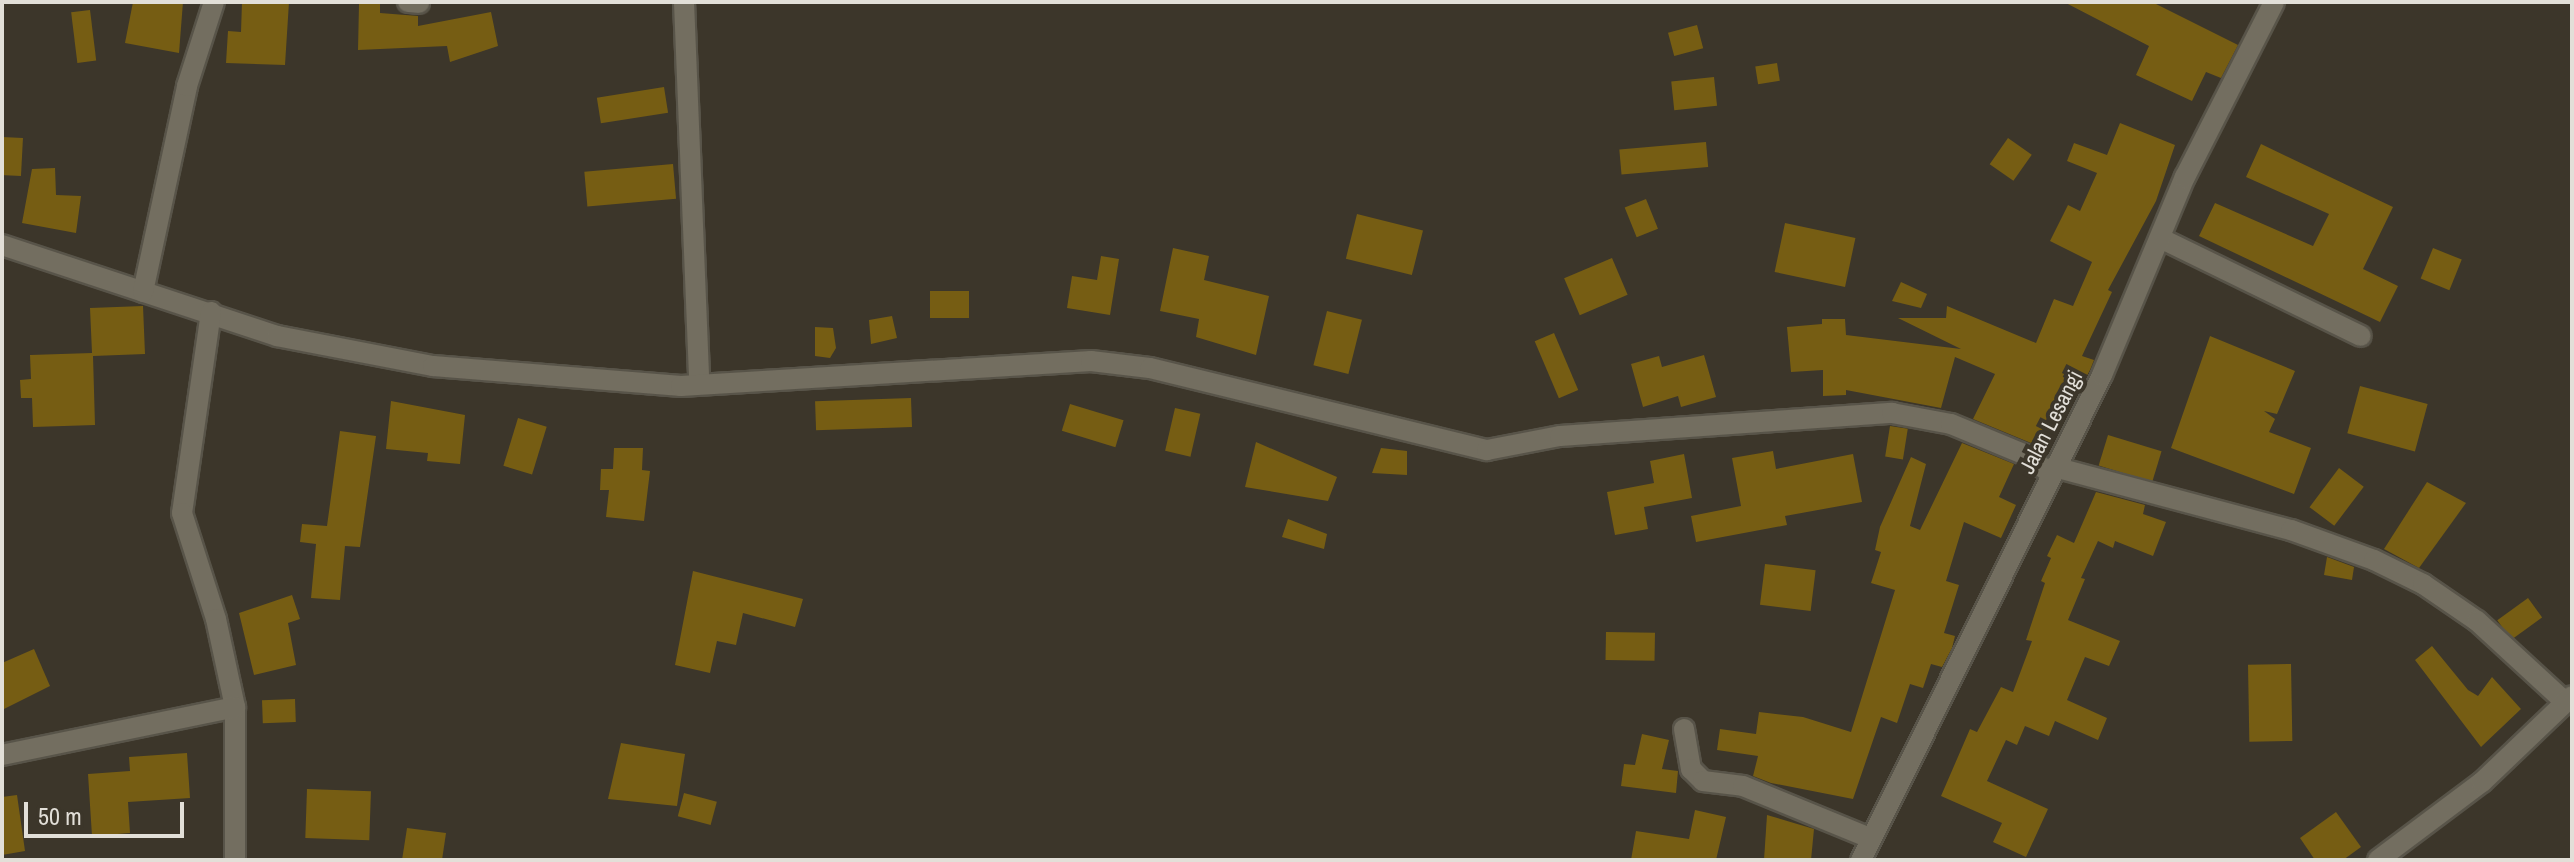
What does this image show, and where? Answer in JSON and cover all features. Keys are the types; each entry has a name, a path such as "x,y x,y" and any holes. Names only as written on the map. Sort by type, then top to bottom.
{"street":[{"path":"143,292 187,86 214,2"},
{"path":"684,2 699,382"},
{"name":"Jalan Lesangi","path":"1861,860 2162,239 2185,177 2274,2"},
{"path":"2162,239 2361,336"},
{"path":"2,245 277,336 433,366 681,386 699,382 1091,361 1150,368 1487,450 1560,436 1892,413 1951,424 2026,455 2052,470 2291,530 2374,560 2423,584 2477,621 2568,698 2482,782 2378,860"},
{"path":"211,312 182,513 216,619 235,707 235,860"},
{"path":"2,755 235,707"},
{"path":"1684,729 1691,769 1703,781 1743,786 1870,838"}],"building":[{"path":"133,2 183,2 179,53 125,43"},
{"path":"242,2 289,2 285,65 226,63 228,31 241,32"},
{"path":"2064,2 2152,2 2238,45 2221,78 2206,72 2192,101 2136,75 2149,46"},
{"path":"359,4 380,4 380,13 418,16 418,26 491,12 498,46 450,62 447,46 358,50"},
{"path":"90,10 96,61 77,63 71,12"},
{"path":"1697,25 1703,48 1674,56 1668,33"},
{"path":"1777,63 1780,81 1758,84 1755,66"},
{"path":"1714,77 1717,106 1674,110 1671,81"},
{"path":"664,87 668,113 601,123 597,98"},
{"path":"2120,123 2175,145 2156,201 2108,290 2112,292 2082,356 2094,360 2090,370 2069,410 2053,403 2036,445 1973,419 1995,374 1955,357 1941,408 1846,390 1846,395 1823,396 1823,370 1791,372 1787,327 1822,324 1822,319 1845,319 1846,335 1961,349 1898,318 1946,318 1947,306 2036,343 2054,299 2073,306 2092,262 2050,241 2068,205 2080,211 2097,173 2067,161 2074,143 2107,155"},
{"path":"2,137 23,138 21,176 2,175"},
{"path":"2008,138 2032,155 2013,181 1990,164"},
{"path":"1706,142 1708,167 1622,174 1619,150"},
{"path":"2261,144 2393,207 2363,269 2398,286 2380,322 2199,236 2215,203 2313,246 2329,214 2246,177"},
{"path":"673,164 676,199 587,207 584,172"},
{"path":"55,168 56,195 81,196 76,233 22,223 32,169"},
{"path":"1646,199 1658,229 1637,237 1625,208"},
{"path":"1357,214 1423,230 1412,275 1346,259"},
{"path":"1785,223 1855,238 1845,287 1775,272"},
{"path":"1173,248 1209,256 1204,280 1269,296 1256,355 1196,337 1199,319 1160,311"},
{"path":"2433,248 2462,260 2449,290 2421,279"},
{"path":"1101,256 1119,259 1110,315 1067,308 1072,276 1097,280"},
{"path":"1612,258 1628,295 1580,315 1564,278"},
{"path":"1901,282 1927,294 1921,308 1892,301"},
{"path":"930,291 969,291 969,318 930,318"},
{"path":"143,306 145,354 93,356 95,425 33,427 32,398 21,398 20,380 31,379 30,355 92,353 90,308"},
{"path":"1327,311 1362,320 1348,374 1313,365"},
{"path":"892,316 897,338 871,344 869,320"},
{"path":"815,327 833,328 836,348 830,358 815,356"},
{"path":"1554,333 1578,390 1559,398 1535,341"},
{"path":"2210,336 2295,371 2277,414 2264,411 2275,419 2269,432 2311,448 2294,494 2171,448"},
{"path":"1704,355 1716,397 1681,407 1678,396 1643,407 1631,364 1659,356 1662,367"},
{"path":"2360,386 2428,404 2415,451 2347,433"},
{"path":"911,398 912,427 816,430 815,401"},
{"path":"391,401 465,415 460,464 427,461 428,453 386,449"},
{"path":"1070,404 1124,420 1115,447 1062,431"},
{"path":"1175,408 1200,414 1190,457 1165,451"},
{"path":"518,418 547,427 532,475 503,466"},
{"path":"1890,426 1908,429 1903,459 1885,457"},
{"path":"340,431 376,436 360,547 345,546 340,600 311,598 316,544 300,542 302,524 327,526"},
{"path":"2108,435 2162,451 2152,482 2099,466"},
{"path":"1256,442 1337,477 1328,501 1245,487"},
{"path":"1962,443 2014,464 1999,497 2016,505 2001,538 1964,522 1946,581 1959,585 1944,633 1955,636 1942,667 1931,664 1923,688 1910,684 1897,723 1881,717 1853,799 1771,783 1753,776 1758,756 1717,750 1720,729 1756,734 1759,712 1803,717 1851,732 1895,590 1871,583 1881,552 1875,550 1880,527 1911,457 1926,464 1910,526 1920,530"},
{"path":"614,448 643,448 642,470 650,471 644,521 606,517 609,490 600,490 601,469 613,469"},
{"path":"1381,448 1407,451 1407,475 1372,473"},
{"path":"1773,451 1776,469 1853,454 1862,502 1785,516 1787,525 1696,542 1691,516 1741,506 1732,458"},
{"path":"1684,454 1692,498 1644,507 1648,529 1615,535 1607,492 1654,483 1650,461"},
{"path":"2339,468 2364,487 2334,526 2310,507"},
{"path":"2427,482 2466,503 2419,568 2384,549"},
{"path":"2096,492 2145,505 2143,514 2166,522 2153,556 2115,541 2113,548 2098,541 2081,578 2085,579 2068,620 2120,641 2109,666 2085,657 2067,700 2107,718 2098,740 2055,721 2049,736 2025,726 2017,745 2006,740 1987,781 2048,809 2026,857 1993,842 2002,823 1941,796 1970,729 1977,732 2001,687 2013,692 2032,641 2026,640 2045,583 2041,581 2051,558 2047,556 2057,535 2074,543"},
{"path":"1288,519 1327,534 1324,549 1282,537"},
{"path":"2327,557 2354,567 2352,580 2324,575"},
{"path":"1765,564 1816,570 1811,611 1760,605"},
{"path":"693,571 803,599 795,627 743,613 736,645 717,641 710,673 675,665"},
{"path":"292,595 300,619 288,623 296,665 254,675 239,613"},
{"path":"2528,598 2542,617 2511,640 2497,620"},
{"path":"1606,632 1655,633 1655,661 1606,660"},
{"path":"2432,646 2468,690 2478,696 2492,677 2521,709 2481,747 2415,660"},
{"path":"34,649 50,686 2,710 2,663"},
{"path":"2291,664 2292,741 2249,742 2248,665"},
{"path":"295,699 296,722 263,723 262,700"},
{"path":"1642,734 1669,740 1662,769 1678,771 1676,793 1621,786 1624,764 1635,765"},
{"path":"621,743 685,754 677,806 608,799"},
{"path":"187,753 190,798 128,802 130,833 92,836 88,774 130,771 129,757"},
{"path":"307,789 371,791 369,840 305,838"},
{"path":"684,793 717,802 711,825 678,816"},
{"path":"17,795 25,851 2,855 2,797"},
{"path":"1695,810 1726,817 1716,860 1631,860 1636,831 1689,839"},
{"path":"2336,812 2361,847 2343,860 2315,860 2300,838"},
{"path":"1767,815 1814,829 1811,860 1764,860"},
{"path":"407,828 446,833 442,860 402,860"}]}
